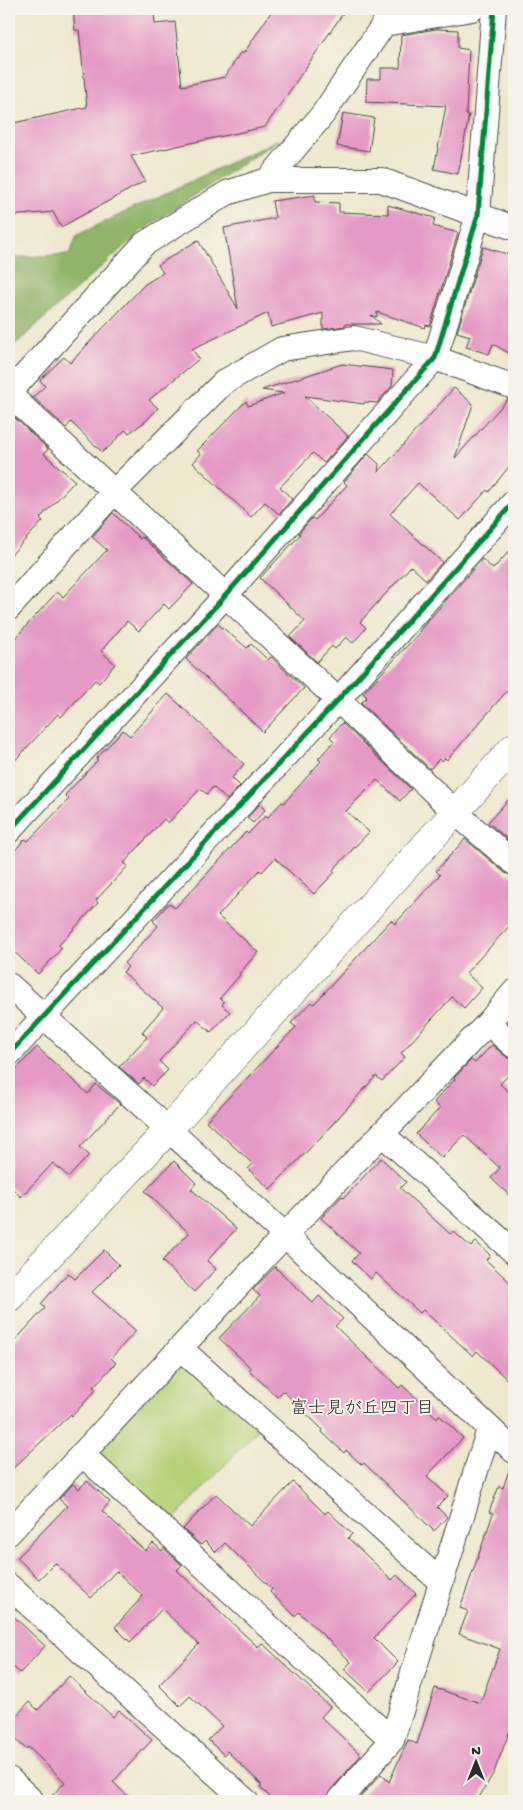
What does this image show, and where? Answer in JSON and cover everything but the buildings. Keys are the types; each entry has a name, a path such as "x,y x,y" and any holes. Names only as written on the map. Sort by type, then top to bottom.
{"street":[{"path":"268,180 323,114 384,24 472,9"},
{"path":"9,831 225,596 435,358 478,215 494,9"},
{"path":"514,228 380,180 268,180 227,192 144,244 9,393 338,700 456,813 514,863"},
{"path":"9,608 114,492 224,382 282,349 354,338 435,358 514,387"},
{"path":"9,1054 338,700 514,502"},
{"path":"9,1298 168,1130 514,747"},
{"path":"9,985 285,1235 514,1451"},
{"path":"9,1533 285,1235 488,1023 514,992"},
{"path":"488,1023 514,1046"},
{"path":"382,1134 514,1252"},
{"path":"180,1348 442,1582"},
{"path":"339,1801 392,1740 489,1429"},
{"path":"82,1454 392,1740"},
{"path":"9,1586 246,1801"},
{"path":"9,1779 32,1801"}],"green space":[{"path":"278,140 141,231 9,350 9,258 70,254 77,235"},
{"path":"180,1348 264,1423 164,1530 82,1454"}],"cycle path":[{"path":"9,831 225,596 435,358 478,215 494,9"},
{"path":"9,1054 338,700 514,502"}],"district":[{"name":"富士見が丘四丁目","path":"362,1409"}]}
